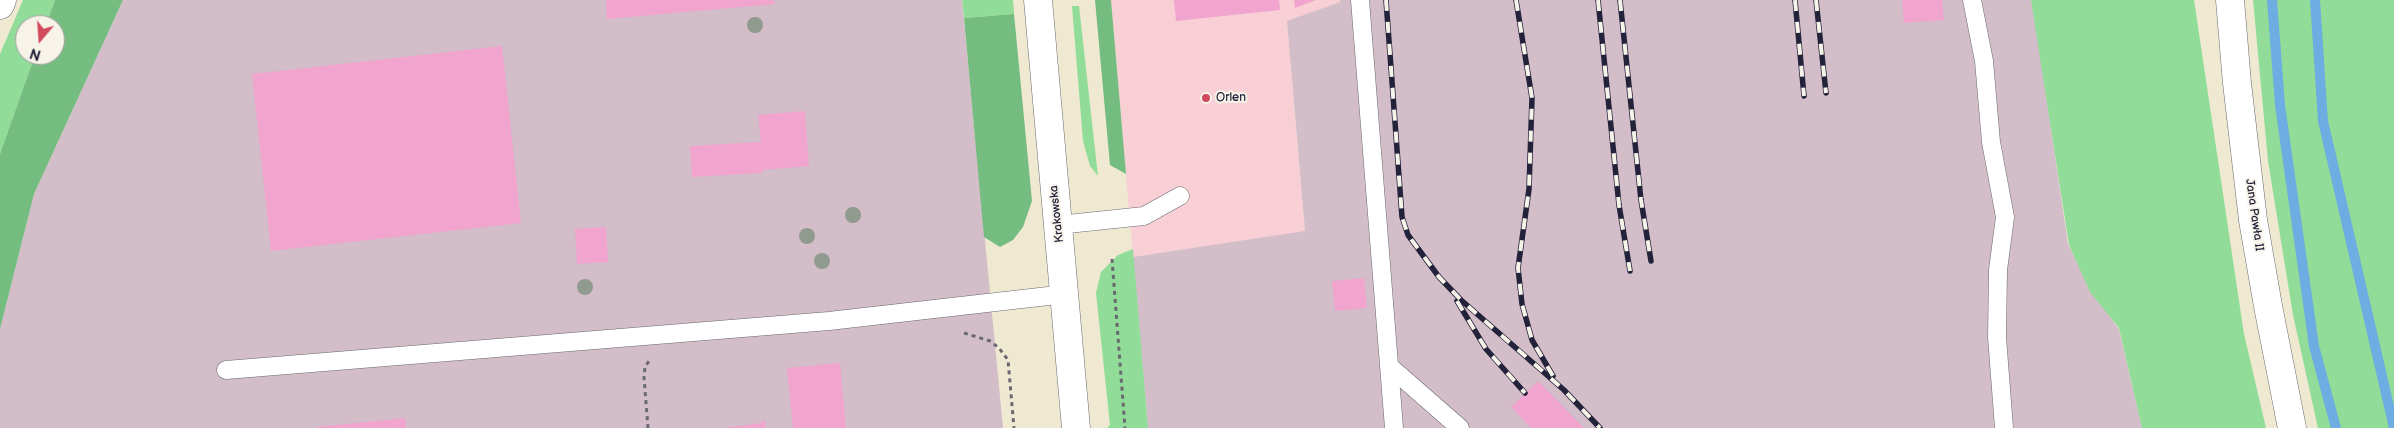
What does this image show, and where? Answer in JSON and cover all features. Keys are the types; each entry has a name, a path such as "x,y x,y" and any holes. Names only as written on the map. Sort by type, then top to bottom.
{"street":[{"path":"0,5 2,0"},
{"name":"Krakowska","path":"1038,0 1066,294 1076,428"},
{"name":"Jana Pawła II","path":"2230,0 2237,83 2253,220 2292,428"}],"lane":[{"path":"1360,0 1394,428"},
{"path":"1972,0 1984,61 1991,142 2005,217 1998,270 1996,337 2004,428"},
{"path":"1058,225 1144,216 1180,196"},
{"path":"226,370 829,321 1066,294"},
{"path":"1389,366 1460,428"}],"path":[{"path":"1112,259 1125,428"},
{"path":"960,333 990,341 999,348 1008,360 1014,428"},
{"path":"648,428 645,367 656,356"}],"shaded area":[{"path":"123,0 962,0 1003,428 0,428 0,329 34,194"},
{"name":"Orlen","path":"1111,0 1340,0 1340,2 1287,22 1305,232 1133,257"},
{"path":"1340,0 2032,0 2068,244 2091,291 2119,329 2142,428 1148,428 1133,257 1305,231 1287,21 1340,2"}],"green space":[{"path":"23,0 55,0 50,15 17,15"},
{"path":"55,0 123,0 34,194 0,329 0,154 31,65 65,65 65,15 50,15"},
{"path":"962,0 1013,0 1014,14 964,18"},
{"path":"1095,0 1111,0 1126,174 1110,165"},
{"path":"2031,0 2194,0 2244,334 2266,428 2142,428 2119,328 2090,292 2069,245"},
{"path":"2253,0 2394,0 2394,428 2318,428 2293,315 2268,161"},
{"path":"1072,6 1079,6 1098,176 1090,166 1083,141"},
{"path":"1014,14 1032,201 1023,227 1013,240 1000,247 984,237 964,18"},
{"path":"15,19 15,65 31,65 0,154 0,54"},
{"path":"1133,249 1148,428 1107,428 1110,425 1096,293 1101,272 1118,255"}],"building":[{"path":"606,0 774,0 775,4 607,19"},
{"path":"1174,0 1279,0 1280,10 1176,21"},
{"path":"1294,0 1316,0 1295,8"},
{"path":"1902,0 1942,0 1944,20 1904,23"},
{"path":"502,46 521,223 271,251 252,74"},
{"path":"805,111 809,166 762,170 762,173 692,177 690,146 761,142 758,115"},
{"path":"606,227 608,262 577,264 575,229"},
{"path":"1364,278 1367,308 1335,311 1332,281"},
{"path":"840,363 846,428 793,428 787,368"},
{"path":"1538,381 1584,428 1531,428 1511,407"},
{"path":"405,418 406,428 317,428 317,427"},
{"path":"762,421 765,421 766,428 723,428 762,423"}],"waterway":[{"path":"2272,0 2280,105 2314,346 2336,428"},
{"path":"2315,0 2323,121 2394,428"}],"railway":[{"path":"1386,0 1402,217 1408,235 1439,277 1461,300 1564,390 1600,428"},
{"path":"1516,0 1532,98 1529,189 1518,268 1522,304 1532,340 1553,376"},
{"path":"1598,0 1619,205 1630,271"},
{"path":"1620,0 1641,200 1651,261"},
{"path":"1795,0 1804,96"},
{"path":"1816,0 1826,93"},
{"path":"1457,301 1486,349 1525,393"}],"place":[{"name":"Orlen","path":"1206,98"}]}
